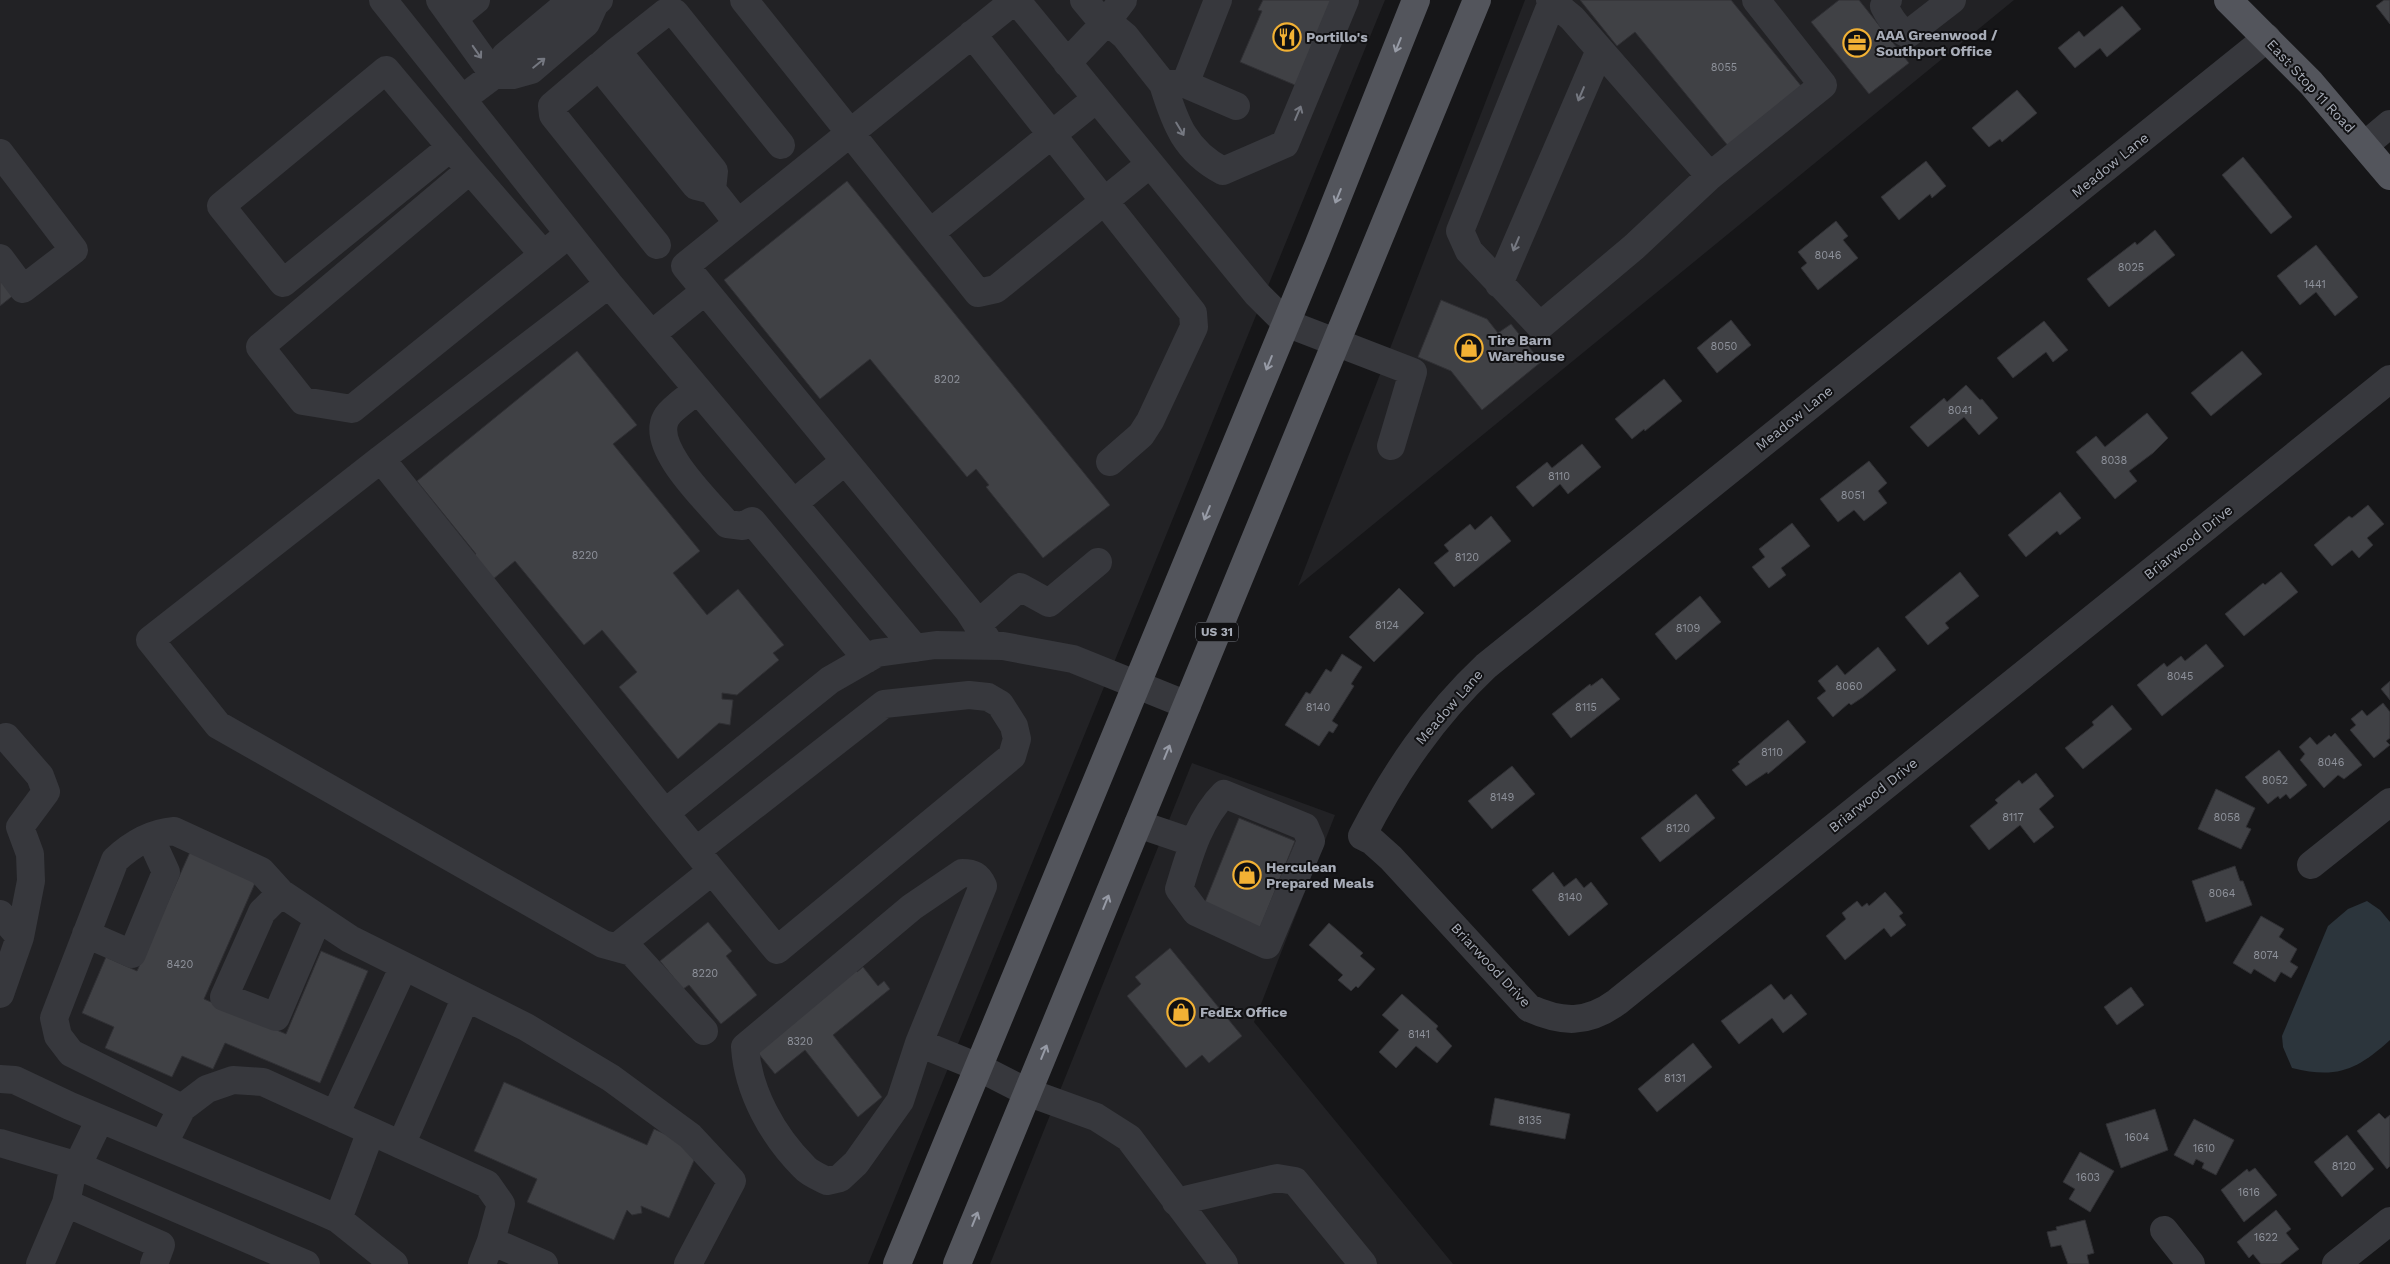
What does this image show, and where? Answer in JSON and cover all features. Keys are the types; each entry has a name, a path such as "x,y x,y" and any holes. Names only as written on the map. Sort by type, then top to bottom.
{"main road":[{"path":"898,1264 1286,323 1416,0"},
{"name":"US 31","path":"957,1264 1477,0"},
{"name":"East Stop 11 Road","path":"2228,0 2311,83 2390,176"}],"street":[{"path":"383,0 609,284 915,648"},
{"path":"476,0 447,9 494,75"},
{"path":"744,0 978,293 996,289 1150,164"},
{"path":"985,635 968,610 685,266 1015,0 1256,294 1286,323 1337,341 1413,372 1391,446"},
{"path":"1084,0 1112,15 1124,36 1174,84 1236,106"},
{"path":"1218,0 1174,84 1178,129 1205,161 1223,171 1285,144 1345,0"},
{"path":"1710,176 1572,18 1551,1 1460,231 1469,251 1540,326 1634,247 1710,176 1823,85 1756,0"},
{"path":"1888,0 1884,6 1889,16 1902,32 1908,34 1952,0"},
{"path":"543,254 470,170 445,140 386,70 220,206 283,283 445,140 466,104 494,75 513,75 531,70 586,24 597,2"},
{"path":"657,245 553,116 552,106 665,13 674,13 781,145"},
{"path":"1067,63 1112,15"},
{"path":"972,34 1106,200 1193,313 1194,326 1141,435 1110,462"},
{"name":"Meadow Lane","path":"1362,836 1384,793 1419,740 1450,701 1486,666 2267,38"},
{"path":"1499,284 1600,50"},
{"path":"608,59 696,186 712,190 738,223"},
{"path":"930,233 1096,99"},
{"path":"2365,145 2390,124"},
{"path":"0,153 74,250 23,289 0,258"},
{"path":"470,170 260,347 303,401 352,408 569,234"},
{"path":"609,284 150,640 218,725 603,944 632,952 704,1031"},
{"path":"652,334 705,290"},
{"name":"Briarwood Drive","path":"1362,836 1372,841 1392,858 1529,1008 1558,1019 1579,1019 1599,1013 1617,1002 2390,379"},
{"path":"698,390 666,418 662,436 670,456 727,524 743,526 845,461"},
{"path":"381,459 665,813 704,861 777,950 1012,756 1018,739 1014,726 1000,704 988,697 969,695 884,704 704,861 617,947"},
{"path":"752,520 867,659"},
{"path":"985,635 1020,587 1049,603 1098,562"},
{"path":"665,813 830,680 877,653 936,645 985,635 1073,659 1187,705"},
{"path":"0,994 20,937 31,881 30,854 20,827 46,792 40,776 6,737"},
{"path":"1224,794 1305,827 1311,841 1267,945 1196,912 1178,889 1194,843 1212,805 1224,794"},
{"path":"2311,865 2390,802"},
{"path":"1138,824 1194,843"},
{"path":"182,1108 71,1053 58,1036 54,1018 114,860 133,844 160,832 174,831 261,871 281,893 350,939 526,1027 611,1078 690,1136 732,1181 688,1264"},
{"path":"86,934 132,954 166,872 150,837"},
{"path":"962,873 972,873 980,878 983,886 919,1042 900,1100 856,1163 840,1178 827,1181 805,1168 770,1127 754,1088 745,1047 912,907 954,876 962,873"},
{"path":"281,893 262,912 224,997 276,1018 318,918"},
{"path":"0,914 20,937"},
{"path":"335,1115 404,966"},
{"path":"401,1145 466,997"},
{"path":"919,1042 978,1067 1027,1092 1096,1117 1128,1138 1224,1264"},
{"path":"0,1079 15,1080 100,1119 338,1219 394,1264"},
{"path":"163,1144 182,1108 207,1089 233,1080 263,1082 487,1184 501,1204 487,1253 544,1264"},
{"path":"40,1264 66,1202 71,1179 100,1119"},
{"path":"338,1219 370,1131"},
{"path":"0,1143 78,1166 306,1264"},
{"path":"1176,1202 1277,1178 1295,1181 1363,1264"},
{"path":"66,1202 161,1245 154,1264"},
{"path":"2336,1264 2390,1220"},
{"path":"2164,1230 2191,1264"}],"shaded area":[{"path":"0,0 1385,0 868,1264 0,1264"},
{"path":"1525,0 2014,0 1298,586"},
{"path":"1192,763 1335,815 1254,1022 1453,1264 990,1264"},
{"path":"2367,901 2380,910 2390,922 2390,1040 2367,1059 2346,1069 2322,1072 2292,1068 2283,1047 2282,1036 2328,926 2348,909"}],"building":[{"name":"Portillo's","path":"1263,0 1337,0 1302,88 1240,62 1262,11 1258,10"},
{"path":"1580,0 1731,0 1802,87 1729,147 1635,32 1617,46"},
{"path":"1839,0 1859,0 1909,63 1869,94 1811,22"},
{"path":"2384,0 2390,0 2390,24 2376,6"},
{"path":"2122,6 2141,29 2107,57 2100,48 2075,68 2058,48 2079,31 2084,37"},
{"path":"2017,90 2037,113 2002,142 2000,139 1989,147 1972,128"},
{"path":"2243,157 2292,217 2271,234 2222,175"},
{"path":"1926,161 1946,186 1932,198 1930,194 1899,220 1881,197"},
{"path":"847,181 1110,505 1043,558 986,487 989,485 976,469 967,477 870,359 820,399 724,280"},
{"path":"1836,221 1848,236 1843,240 1858,258 1818,290 1801,268 1807,263 1798,252"},
{"path":"2155,230 2175,255 2109,307 2087,279 2135,242 2137,245"},
{"path":"2316,245 2358,297 2335,316 2316,292 2300,305 2277,276"},
{"path":"0,276 15,294 0,306"},
{"path":"1441,300 1487,319 1498,333 1511,324 1541,362 1482,410 1451,371 1418,357"},
{"path":"1731,320 1751,345 1717,373 1697,348"},
{"path":"2044,321 2068,350 2053,362 2046,352 2013,378 1997,358"},
{"path":"577,351 637,425 613,444 700,551 673,573 707,615 738,589 784,645 773,653 779,660 737,695 722,693 722,699 733,700 730,725 719,723 678,759 619,687 637,672 602,630 584,645 515,561 492,580 473,556 476,554 417,481"},
{"path":"2242,351 2262,374 2211,416 2191,393"},
{"path":"1664,379 1682,401 1632,439 1615,419"},
{"path":"1966,385 1980,400 1982,399 1998,418 1979,435 1964,417 1928,447 1910,427 1944,398 1947,402"},
{"path":"2147,413 2168,438 2153,453 2129,471 2137,481 2115,499 2076,452 2096,436 2105,447"},
{"path":"1582,444 1601,467 1568,494 1560,484 1533,507 1516,487 1547,462 1552,468"},
{"path":"1869,461 1887,483 1878,491 1887,503 1864,521 1854,510 1838,522 1820,499"},
{"path":"2060,492 2081,518 2060,535 2057,531 2026,557 2008,535"},
{"path":"2368,505 2384,524 2367,538 2373,545 2359,558 2352,550 2332,566 2314,545 2349,516 2352,518"},
{"path":"1491,516 1511,541 1454,587 1434,563 1449,551 1444,545 1470,524 1475,530"},
{"path":"1792,523 1810,546 1781,568 1786,575 1769,588 1752,567 1765,557 1759,549"},
{"path":"1960,572 1979,596 1945,623 1949,628 1928,645 1905,617"},
{"path":"2281,572 2298,592 2244,636 2225,614 2263,583 2265,585"},
{"path":"1399,588 1424,613 1374,662 1349,637"},
{"path":"1700,596 1721,622 1676,660 1655,634"},
{"path":"2206,644 2224,666 2162,716 2137,685 2164,663 2167,667 2181,656 2185,661"},
{"path":"1878,647 1896,670 1863,697 1851,705 1849,703 1833,717 1817,698 1826,691 1818,681 1837,665 1845,675"},
{"path":"1342,654 1362,667 1351,684 1354,686 1332,721 1338,725 1333,733 1329,731 1319,746 1285,725 1306,692 1310,694 1326,669 1331,672"},
{"path":"1602,678 1620,699 1571,738 1552,714 1590,684 1591,686"},
{"path":"2390,681 2390,700 2381,689"},
{"path":"2383,703 2390,712 2390,738 2386,741 2390,745 2374,758 2350,730 2356,725 2351,719 2362,710 2367,716"},
{"path":"2112,705 2132,729 2083,769 2065,748 2094,725 2092,722"},
{"path":"1788,720 1806,742 1768,774 1767,772 1746,786 1732,770 1740,764 1738,762"},
{"path":"2335,733 2362,765 2344,779 2338,775 2324,788 2300,760 2305,754 2299,747 2310,737 2317,745 2329,735 2331,737"},
{"path":"2279,750 2307,785 2290,799 2286,794 2280,799 2278,796 2268,804 2245,777"},
{"path":"1512,766 1535,794 1492,829 1468,801"},
{"path":"2036,773 2054,796 2039,809 2054,827 2034,843 2020,825 1989,850 1970,826 1998,803 1995,800 2019,780 2022,784"},
{"path":"2216,789 2255,808 2246,827 2251,829 2241,849 2198,829"},
{"path":"1696,794 1715,818 1660,862 1641,838"},
{"path":"1239,818 1295,841 1259,931 1203,907"},
{"path":"190,852 256,881 204,999 286,1034 321,951 368,971 320,1083 225,1043 213,1069 182,1056 172,1077 105,1048 114,1027 82,1013 106,957 137,971"},
{"path":"2235,866 2252,905 2206,922 2192,881"},
{"path":"1553,872 1564,887 1576,878 1584,888 1591,882 1608,904 1569,936 1532,890"},
{"path":"1885,892 1903,913 1899,916 1906,925 1891,937 1884,928 1845,960 1826,936 1846,919 1842,913 1857,901 1862,907 1867,903 1869,906"},
{"path":"2261,916 2284,929 2279,937 2297,949 2290,962 2298,967 2291,978 2281,972 2275,982 2254,969 2251,974 2233,963"},
{"path":"708,922 732,951 726,956 757,995 721,1024 689,985 683,989 660,961"},
{"path":"1329,923 1363,953 1360,956 1375,969 1358,988 1356,986 1351,991 1338,980 1343,975 1309,945"},
{"path":"1170,948 1242,1036 1209,1063 1202,1055 1186,1068 1127,996 1141,984 1135,977"},
{"path":"854,967 857,972 863,967 878,986 884,981 890,989 833,1035 882,1097 858,1117 805,1050 775,1074 754,1048"},
{"path":"1771,984 1784,1000 1791,994 1807,1014 1783,1033 1772,1018 1739,1044 1721,1021"},
{"path":"2131,987 2144,1005 2117,1025 2104,1007"},
{"path":"1402,994 1438,1026 1436,1029 1452,1046 1437,1063 1416,1046 1396,1068 1379,1052 1399,1030 1382,1015"},
{"path":"1693,1043 1712,1067 1657,1112 1638,1089"},
{"path":"504,1082 647,1145 654,1129 699,1149 669,1218 641,1206 642,1213 632,1215 627,1210 614,1240 527,1202 537,1179 474,1151"},
{"path":"1495,1098 1570,1114 1565,1139 1490,1125"},
{"path":"2155,1109 2168,1150 2121,1168 2106,1124"},
{"path":"2379,1113 2385,1119 2390,1115 2390,1166 2387,1169 2357,1131"},
{"path":"2194,1119 2234,1140 2216,1175 2202,1168 2204,1163 2196,1159 2193,1165 2174,1155"},
{"path":"2347,1135 2374,1169 2342,1197 2314,1162"},
{"path":"2080,1152 2114,1171 2090,1212 2069,1199 2075,1189 2063,1182"},
{"path":"2255,1168 2277,1195 2244,1222 2221,1190 2247,1169 2249,1172"},
{"path":"2276,1210 2291,1229 2286,1233 2299,1249 2280,1264 2261,1264 2253,1254 2249,1258 2237,1242"},
{"path":"2085,1220 2094,1253 2087,1255 2089,1264 2068,1264 2061,1245 2051,1247 2047,1232 2057,1230 2056,1227"}],"place":[{"name":"Portillo's","path":"1287,37"},
{"name":"AAA Greenwood / Southport Office","path":"1857,43"},
{"name":"Tire Barn Warehouse","path":"1469,348"},
{"name":"Herculean Prepared Meals","path":"1247,875"},
{"name":"FedEx Office","path":"1181,1012"}]}
